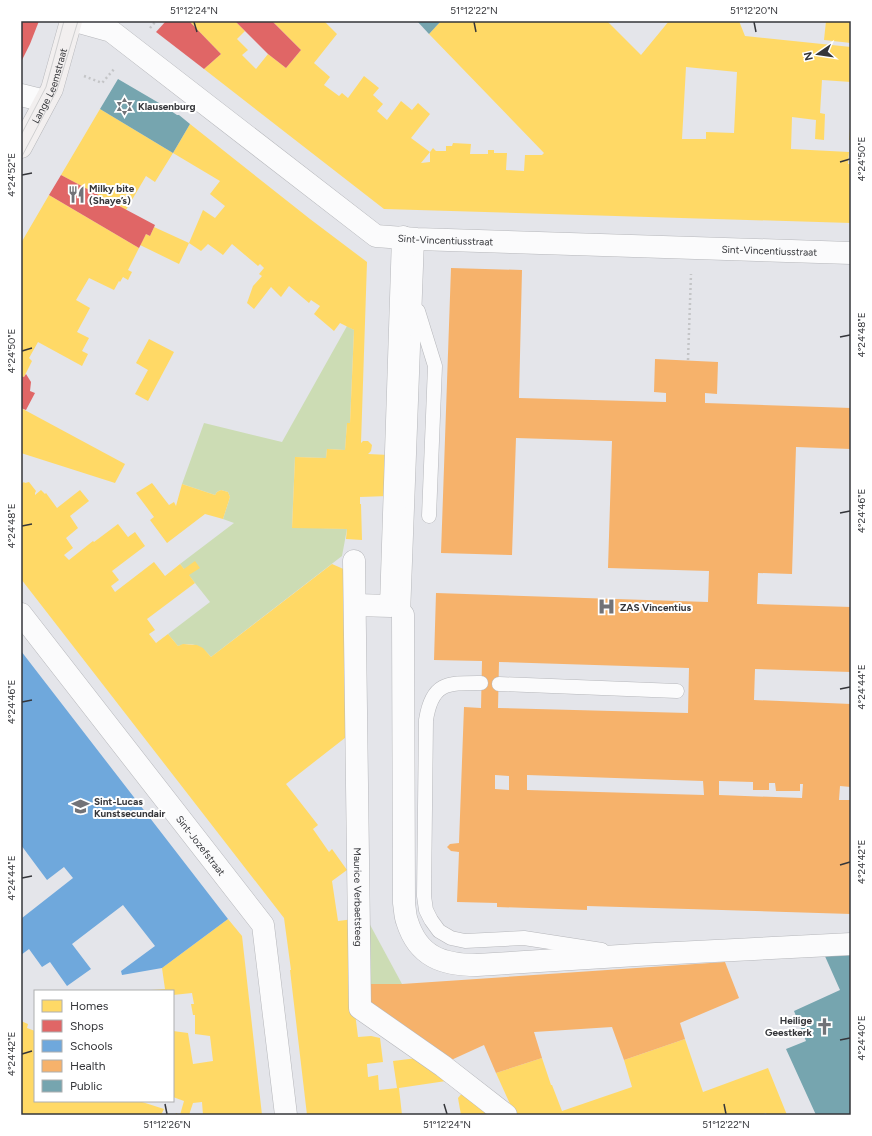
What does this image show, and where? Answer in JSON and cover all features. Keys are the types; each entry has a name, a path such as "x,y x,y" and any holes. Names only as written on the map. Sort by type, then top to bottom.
{"street":[{"name":"Lange Leemstraat","path":"21,147 55,79 71,21"},
{"path":"75,21 116,26"},
{"name":"Sint-Vincentiusstraat","path":"116,26 376,236 851,253"},
{"path":"21,95 45,101"},
{"path":"354,561 364,606 391,606 410,238"},
{"name":"Maurice Verbaetsteeg","path":"364,606 360,1008 443,1066 506,1115"},
{"name":"Sint-Jozefstraat","path":"21,614 263,925 286,1115"},
{"path":"403,615 404,903 406,920 411,934 421,947 432,956 445,962 461,965 851,944"}],"lane":[{"path":"403,615 414,300 410,238"},
{"path":"414,300 435,366 429,516"},
{"path":"481,683 458,683 443,687 434,695 428,706 426,720 424,896 426,910 431,920 440,931 451,938 465,941 524,938 636,955"},
{"path":"499,684 677,691"}],"path":[{"path":"688,360 692,247"}],"green space":[{"path":"347,326 354,330 350,423 347,423 345,450 327,449 326,458 295,457 292,527 347,529 342,556 211,657 201,647 193,644 178,646 168,634 210,602 180,564 234,523 223,519 230,497 228,492 221,490 215,495 182,484 204,423 282,442"},
{"path":"368,921 402,984 368,984"}],"building: Homes":[{"path":"189,21 235,21 245,31 237,39 248,50 242,55 256,69 268,54 286,68 301,50 272,21 324,21 337,34 314,63 330,77 324,85 339,96 342,93 348,98 364,76 379,88 373,95 383,104 377,111 387,120 401,101 412,110 418,103 430,114 411,138 430,152 433,148 436,151 446,151 446,146 452,146 453,143 471,144 470,154 488,154 488,150 494,150 494,153 507,153 506,170 524,171 525,155 542,155 544,153 429,34 441,21 607,21 641,55 669,21 739,21 745,36 851,47 851,82 822,80 820,113 825,114 824,140 815,139 816,120 792,117 791,149 849,152 848,164 851,164 851,223 384,209 204,69 221,54","holes":["686,67 737,72 734,133 706,132 706,139 682,139","430,152 430,162 421,163"]},
{"path":"826,21 851,21 851,43 824,40"},
{"path":"100,109 173,153 155,182 146,176 126,210 61,175"},
{"path":"190,124 367,262 361,443 363,441 368,441 372,445 371,451 368,454 389,455 388,496 360,497 362,540 346,539 347,529 292,528 295,457 326,458 327,449 345,450 347,423 350,423 354,330 340,323 334,331 314,314 320,306 311,300 309,303 289,286 281,297 271,287 254,309 247,303 253,286 262,276 259,274 264,268 260,264 258,266 232,244 223,255 208,244 201,251 189,243 203,210 215,218 225,206 210,194 220,181 173,153"},
{"path":"850,128 851,140 849,140"},
{"path":"49,195 139,248 128,270 132,272 128,280 123,277 114,290 89,278 76,300 90,308 77,332 89,338 82,351 88,354 82,366 38,342 29,358 32,361 24,377 21,376 21,243"},
{"path":"154,227 189,243 179,264 140,245 146,234 150,236"},
{"path":"149,339 174,352 148,401 135,394 148,370 136,363"},
{"path":"21,408 125,464 115,483 21,453"},
{"path":"24,482 29,482 36,491 35,495 41,490 45,494 46,493 57,508 80,490 89,501 70,516 78,528 66,538 73,548 64,555 69,560 118,524 128,537 135,532 145,546 112,571 119,580 111,586 115,592 154,562 165,576 180,564 184,569 195,561 200,568 189,575 195,583 147,619 155,630 149,634 156,643 168,634 178,646 183,644 197,645 203,648 211,657 332,564 348,571 350,734 286,784 318,825 313,829 329,852 332,849 347,870 332,881 338,921 354,919 355,1013 358,1037 371,1036 380,1038 383,1062 367,1064 368,1077 378,1075 379,1090 397,1088 393,1061 417,1058 446,1081 399,1088 402,1115 307,1115 284,918 21,579 21,484"},
{"path":"152,483 169,505 174,502 176,506 182,484 215,495 221,490 228,492 230,497 223,519 205,514 167,543 150,520 154,517 136,493"},
{"path":"228,919 242,936 262,1115 203,1115 202,1102 193,1103 189,1115 180,1115 184,1101 174,1097 174,1031 188,1033 193,1064 213,1061 210,1036 195,1034 195,1015 193,1015 191,1004 194,1004 192,993 174,995 174,990 151,990 165,989 162,968"},
{"path":"21,1021 28,1024 27,1028 34,1031 34,1102 142,1102 164,1109 161,1115 21,1115"},
{"path":"685,1039 703,1092 768,1068 787,1115 767,1115 766,1113 761,1115 515,1115 496,1073 542,1058 562,1111 632,1087 624,1060"},
{"path":"463,1092 487,1115 461,1115 458,1098"}],"building: Shops":[{"path":"21,21 39,21 21,62"},
{"path":"166,21 189,21 221,54 204,69 156,32"},
{"path":"235,21 272,21 301,50 286,68 268,54"},
{"path":"61,175 155,225 150,236 146,234 139,248 49,195"},
{"path":"26,374 31,382 30,391 35,393 26,410 21,408 21,376 24,377"}],"building: Schools":[{"name":"Sint-Lucas Kunstsecundair","path":"21,651 228,919 162,968 122,975 121,971 155,946 123,905 72,944 91,969 67,986 50,962 42,967 29,949 21,955 21,916 22,918 73,878 64,867 47,880 21,845"}],"building: Health":[{"path":"451,268 522,270 519,398 666,402 666,393 654,392 655,359 718,362 717,394 705,393 705,403 851,408 851,449 796,447 792,574 758,573 757,604 851,607 851,672 755,669 754,700 851,704 851,787 840,786 839,800 851,800 851,914 587,906 587,910 497,907 497,903 457,902 459,852 451,851 447,847 450,844 459,843 464,707 481,708 482,661 434,660 436,593 708,602 709,571 608,568 612,441 516,438 512,555 441,553","holes":["499,662 689,668 688,713 498,708","495,775 509,776 509,790 495,789","527,775 703,781 704,795 527,790","719,781 753,782 753,790 769,790 769,783 775,783 776,791 800,791 800,784 803,784 802,798 719,795"]},
{"path":"725,962 739,998 680,1023 685,1039 624,1060 612,1027 534,1032 542,1058 496,1073 484,1045 449,1061 369,1004 368,984 402,984"}],"building: Public":[{"path":"417,21 441,21 429,34"},
{"path":"118,79 179,115 190,124 173,153 100,109"},
{"name":"Heilige Geestkerk","path":"851,951 851,1115 816,1115 786,1049 806,1041 794,1011 840,990 824,954"}],"tram line":[{"path":"21,135 46,87 64,21"},
{"path":"21,158 57,90 78,21"}],"place":[{"name":"Klausenburg","path":"125,106"},
{"name":"Milky bite (Shaye’s)","path":"76,194"},
{"name":"ZAS Vincentius","path":"607,607"},
{"name":"Sint-Lucas Kunstsecundair","path":"81,807"},
{"name":"Heilige Geestkerk","path":"825,1026"}]}
